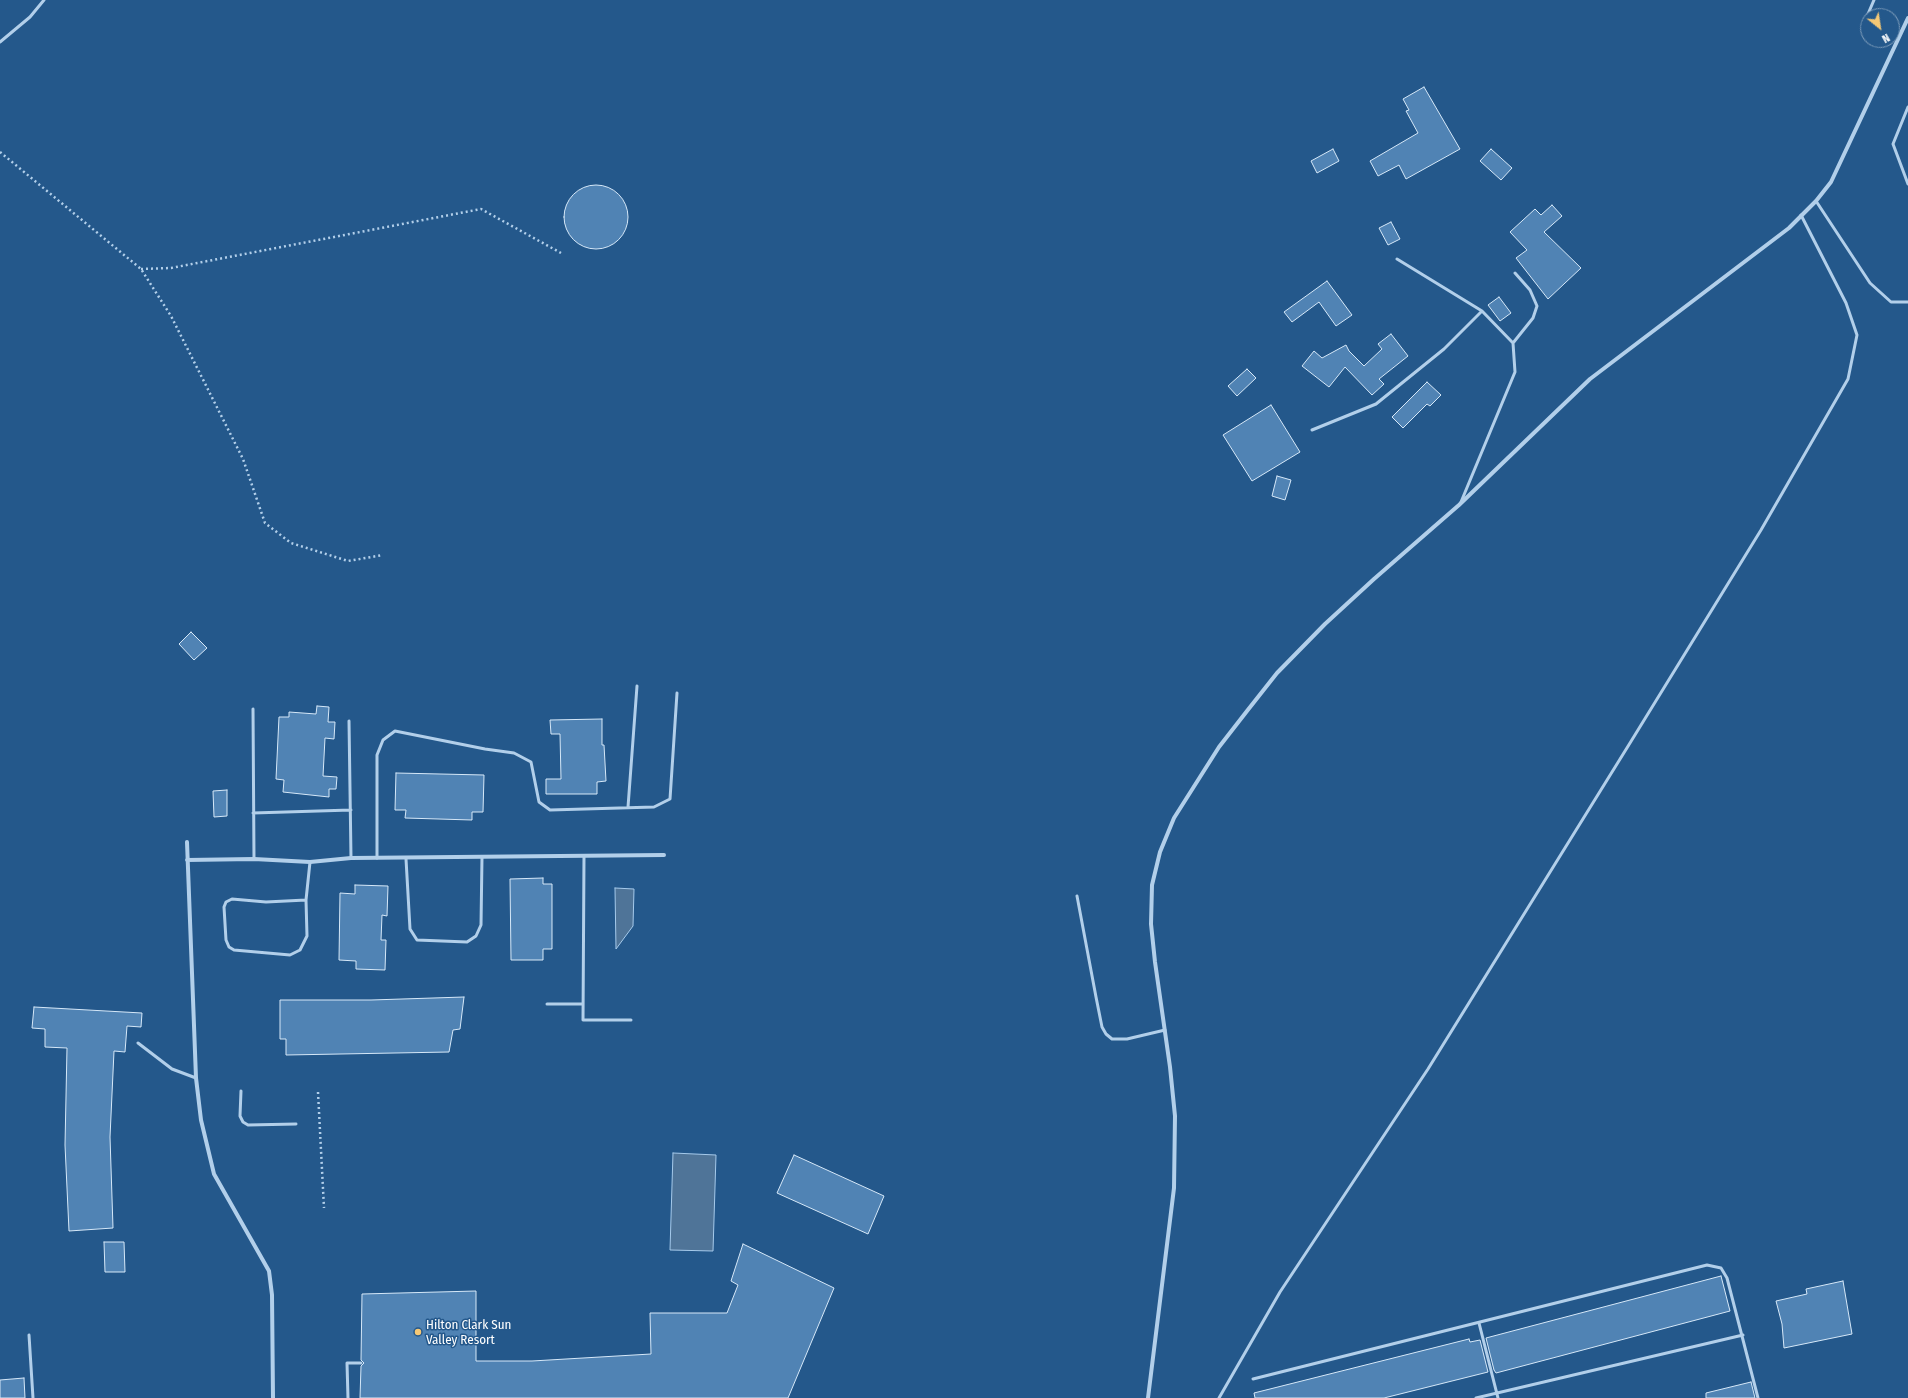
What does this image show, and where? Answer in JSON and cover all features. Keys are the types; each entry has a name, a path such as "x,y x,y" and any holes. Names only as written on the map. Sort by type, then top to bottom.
{"street":[{"path":"1148,1398 1174,1188 1175,1116 1151,924 1152,885 1160,852 1174,818 1219,747 1277,673 1325,624 1460,505 1590,379 1789,228 1816,201 1831,182 1908,18"},
{"path":"187,842 193,955 196,1078 204,1139 214,1174 268,1271 272,1295 273,1398"},
{"path":"187,860 254,859 310,862 352,858 664,855"}],"lane":[{"path":"0,42 30,17 44,0"},
{"path":"1908,107 1893,144 1908,184"},
{"path":"1816,201 1870,283 1892,302 1908,302"},
{"path":"1220,1398 1280,1292 1428,1069 1630,743 1761,530 1848,379 1857,335 1846,303 1801,215"},
{"path":"1397,258 1482,312 1513,343 1515,372 1460,505"},
{"path":"1513,343 1533,318 1537,306 1530,290 1515,273"},
{"path":"1312,430 1376,404 1444,349 1482,312"},
{"path":"628,807 637,686"},
{"path":"377,858 377,755 383,740 395,731 485,749 514,753 530,762 539,802 550,810 654,807 670,799 677,694"},
{"path":"253,708 254,859"},
{"path":"349,721 352,858"},
{"path":"253,813 351,810"},
{"path":"584,856 583,1020 630,1020"},
{"path":"406,858 410,929 417,940 467,942 476,936 482,924 482,857"},
{"path":"306,900 266,902 232,899 226,902 224,907 226,940 229,947 234,950 290,955 300,950 307,936 306,900 310,862"},
{"path":"1077,896 1102,1027 1106,1034 1112,1039 1127,1039 1165,1030"},
{"path":"547,1004 583,1004"},
{"path":"138,1043 172,1069 196,1078"},
{"path":"241,1091 240,1116 243,1122 248,1125 296,1124"},
{"path":"1253,1379 1707,1265 1721,1268 1727,1278 1743,1335 1758,1398"},
{"path":"1479,1323 1498,1398"},
{"path":"30,1335 33,1398"},
{"path":"1476,1398 1743,1335"},
{"path":"348,1398 347,1363 361,1363"}],"path":[{"path":"0,152 141,269 171,316 243,459 265,523 291,543 348,561 383,555"},
{"path":"141,269 171,268 481,208 560,253"},
{"path":"318,1092 324,1208"}],"water":[{"path":"615,888 634,889 633,926 616,949"},
{"path":"673,1153 716,1155 713,1251 670,1250"}],"building":[{"path":"1424,87 1460,149 1406,179 1399,165 1378,176 1370,161 1418,133 1406,111 1409,110 1403,99"},
{"path":"1333,149 1339,161 1317,173 1311,161"},
{"path":"1491,149 1512,168 1501,180 1480,161"},
{"path":"596,185 608,187 619,194 626,205 628,217 626,229 619,240 608,247 596,249 584,247 573,240 566,229 564,217 566,205 573,194 584,187"},
{"path":"1552,205 1562,216 1544,232 1581,268 1548,299 1516,258 1527,250 1510,232 1535,209 1541,215"},
{"path":"1391,222 1400,239 1388,245 1379,228"},
{"path":"1327,281 1352,315 1336,326 1319,302 1292,322 1284,312"},
{"path":"1499,297 1511,313 1500,321 1488,305"},
{"path":"1391,334 1408,356 1379,379 1384,384 1372,395 1345,367 1329,387 1302,366 1314,351 1322,358 1346,345 1349,351 1364,366 1382,349 1378,344"},
{"path":"1247,369 1256,378 1237,396 1228,386"},
{"path":"1427,382 1441,395 1430,406 1427,404 1403,428 1392,417"},
{"path":"1271,405 1300,452 1252,481 1223,435"},
{"path":"1277,476 1291,480 1285,500 1272,496"},
{"path":"191,632 207,648 194,660 179,644"},
{"path":"317,706 329,707 328,722 335,722 334,739 325,738 323,776 337,777 336,789 329,789 329,797 283,792 284,780 276,779 279,717 289,717 289,712 316,714"},
{"path":"602,719 602,745 604,745 606,781 597,782 597,794 546,794 546,779 561,779 560,734 551,734 550,720"},
{"path":"396,773 484,775 483,812 472,812 472,820 405,818 406,810 395,810"},
{"path":"227,790 227,816 214,817 213,791"},
{"path":"543,878 543,884 552,884 552,949 543,949 543,960 511,960 510,879"},
{"path":"355,885 388,886 387,916 382,915 381,940 386,940 385,970 356,969 356,961 339,960 340,893 355,894"},
{"path":"464,997 460,1029 453,1030 449,1052 286,1055 286,1039 280,1039 280,1000 371,1000"},
{"path":"34,1007 142,1013 141,1027 127,1026 125,1052 114,1051 110,1137 113,1228 69,1231 65,1145 67,1048 45,1047 45,1029 32,1028"},
{"path":"794,1155 884,1196 868,1234 777,1193"},
{"path":"104,1242 124,1242 125,1272 105,1272"},
{"name":"Hilton Clark Sun Valley Resort","path":"743,1244 834,1288 788,1398 360,1398 361,1366 364,1363 361,1360 362,1294 476,1291 476,1361 532,1361 651,1354 650,1313 727,1313 738,1285 731,1281"},
{"path":"1721,1276 1730,1311 1496,1373 1494,1370 1486,1338"},
{"path":"1843,1281 1852,1334 1784,1348 1782,1324 1776,1301 1807,1294 1806,1289"},
{"path":"1469,1339 1470,1342 1480,1340 1488,1372 1384,1398 1255,1398 1254,1393"},
{"path":"24,1378 25,1398 0,1398 0,1380"},
{"path":"1751,1382 1755,1398 1706,1398 1706,1393"}],"place":[{"name":"Hilton Clark Sun Valley Resort","path":"418,1332"}]}
